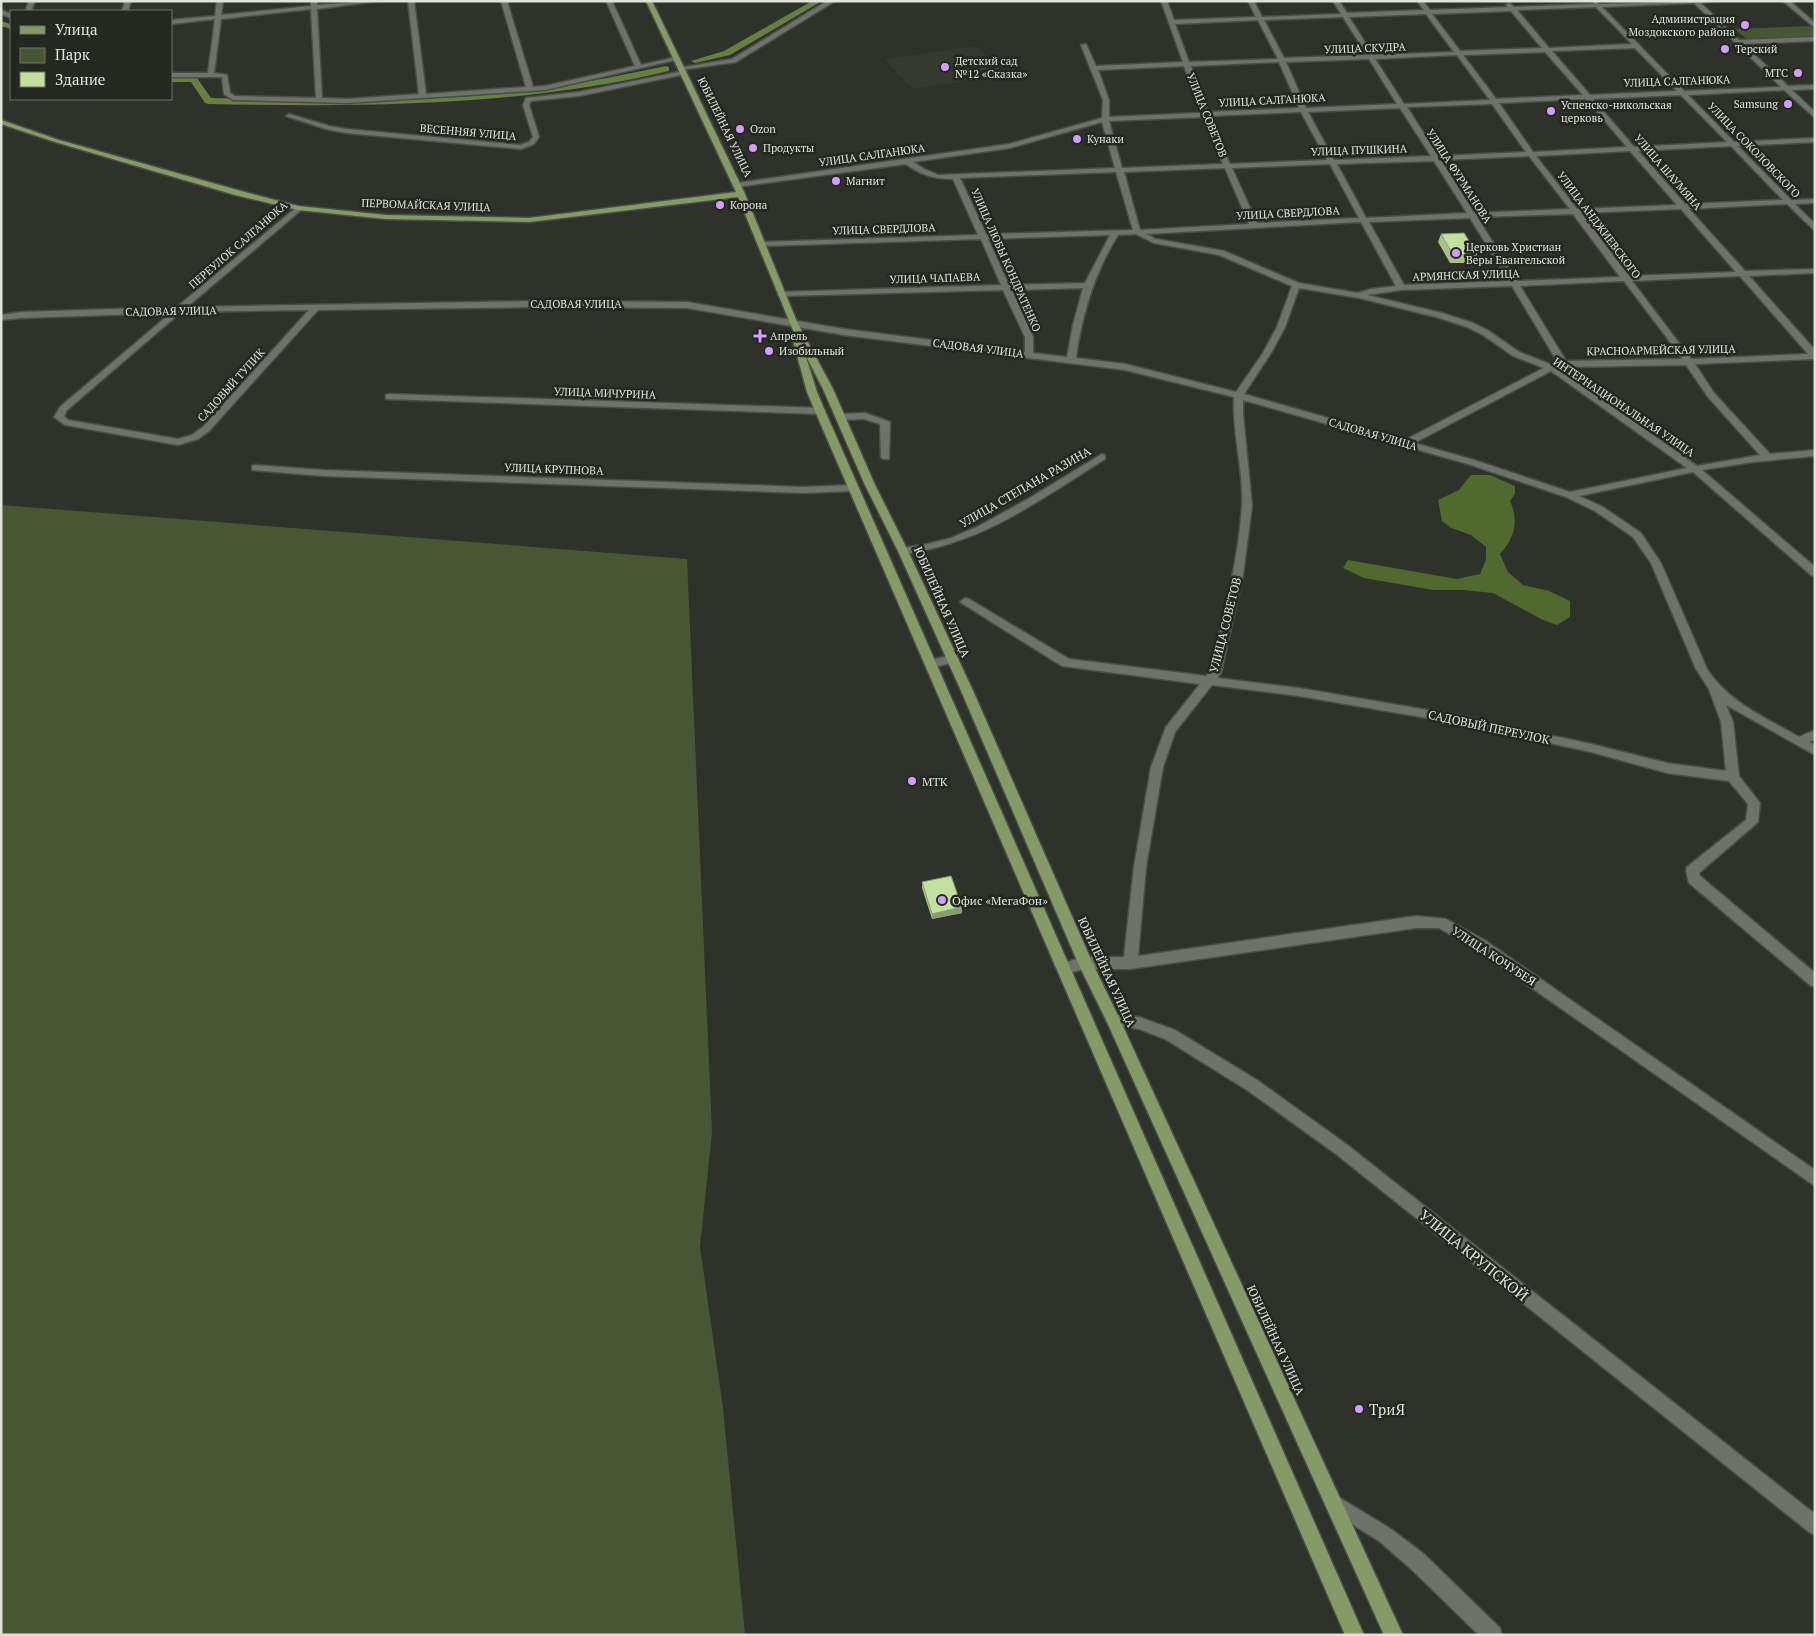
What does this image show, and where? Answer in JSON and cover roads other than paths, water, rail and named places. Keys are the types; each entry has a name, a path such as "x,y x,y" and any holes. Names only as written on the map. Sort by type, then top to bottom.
{"main road":[{"name":"ЮБИЛЕЙНАЯ УЛИЦА","path":"649,1 737,185 793,322 804,340 870,485 903,551 1085,963 1336,1504 1394,1635"},
{"name":"ПЕРВОМАЙСКАЯ УЛИЦА","path":"1,122 57,141 238,193 298,208 386,217 530,220 741,194"},
{"name":"ЮБИЛЕЙНАЯ УЛИЦА","path":"793,322 796,341 820,411 1355,1635"}],"street":[{"path":"29,9 32,1"},
{"path":"211,74 220,1"},
{"path":"172,22 314,4 374,1"},
{"path":"411,1 423,97"},
{"path":"504,1 530,88"},
{"path":"609,1 639,68"},
{"path":"682,70 734,61 832,1"},
{"name":"УЛИЦА СОВЕТОВ","path":"1164,1 1227,167 1254,226"},
{"path":"1251,1 1282,61 1303,109 1362,220 1401,288"},
{"name":"УЛИЦА ФУРМАНОВА","path":"1336,1 1470,216 1516,285 1563,364"},
{"name":"УЛИЦА АНДЖИЕВСКОГО","path":"1420,1 1529,152 1627,280 1711,395 1767,457"},
{"name":"УЛИЦА ШАУМЯНА","path":"1506,1 1632,149 1815,356"},
{"path":"1695,1 1815,116"},
{"path":"1171,22 1710,1"},
{"path":"1786,1 1815,26"},
{"path":"314,4 319,100"},
{"name":"УЛИЦА СОКОЛОВСКОГО","path":"1595,4 1815,229"},
{"path":"1736,42 1815,39"},
{"path":"1084,46 1106,100 1105,119 1137,232"},
{"name":"УЛИЦА СКУДРА","path":"1094,68 1637,46"},
{"path":"172,75 211,74 225,76 227,94 233,98 348,100 423,97 562,86 677,59"},
{"name":"ВЕСЕННЯЯ УЛИЦА","path":"289,116 328,128 346,131 521,147 532,143 536,137 526,105 528,99 579,94 682,70"},
{"name":"УЛИЦА САЛГАНЮКА","path":"737,185 1010,146 1105,119 1815,87"},
{"name":"УЛИЦА ПУШКИНА","path":"908,162 928,175 937,177 1119,172 1815,140"},
{"name":"УЛИЦА ЛЮБЫ КОНДРАТЕНКО","path":"956,176 1008,286 1029,337 1028,354"},
{"name":"УЛИЦА СВЕРДЛОВА","path":"762,244 1115,233 1362,220 1815,201"},
{"name":"ПЕРЕУЛОК САЛГАНЮКА","path":"59,417 63,409 298,208"},
{"name":"ИНТЕРНАЦИОНАЛЬНАЯ УЛИЦА","path":"1137,232 1154,241 1220,253 1296,285 1359,296 1470,325 1516,354 1552,368 1695,469 1800,558 1815,573"},
{"path":"1071,360 1076,323 1088,285 1102,253 1115,233"},
{"name":"АРМЯНСКАЯ УЛИЦА","path":"1359,296 1371,291 1401,288 1516,285 1815,271"},
{"name":"УЛИЦА ЧАПАЕВА","path":"782,294 1088,285"},
{"path":"1239,394 1267,353 1281,327 1296,285"},
{"name":"САДОВАЯ УЛИЦА","path":"1,318 21,315 180,310 539,304 687,305 844,332 1125,367 1239,394 1406,443 1569,495 1599,509 1636,536 1656,563 1702,669 1713,687 1732,704 1815,751"},
{"name":"САДОВЫЙ ТУПИК","path":"59,417 65,422 178,442 195,437 206,429 315,309"},
{"name":"КРАСНОАРМЕЙСКАЯ УЛИЦА","path":"1406,443 1563,364 1688,362 1815,356"},
{"name":"УЛИЦА СОВЕТОВ","path":"1130,963 1140,867 1157,767 1170,730 1215,673 1238,575 1247,506 1238,414 1239,394"},
{"name":"УЛИЦА МИЧУРИНА","path":"389,396 820,411"},
{"path":"840,416 865,416 885,422 886,457"},
{"path":"1569,495 1695,469 1767,457 1815,453"},
{"name":"УЛИЦА СТЕПАНА РАЗИНА","path":"903,551 923,550 963,538 1039,496 1102,456"},
{"name":"УЛИЦА КРУПНОВА","path":"255,468 323,473 803,490 853,488"},
{"path":"1800,558 1815,558"},
{"name":"САДОВЫЙ ПЕРЕУЛОК","path":"965,602 1066,663 1299,692 1462,720 1590,748 1667,768 1733,777"},
{"path":"931,664 951,659"},
{"path":"1713,687 1727,722 1733,777 1754,803 1752,822 1692,871 1694,879 1815,981"},
{"path":"1799,742 1815,734"},
{"name":"УЛИЦА КОЧУБЕЯ","path":"1064,968 1085,963 1130,963 1416,922 1441,923 1481,945 1815,1179"},
{"name":"УЛИЦА КРУПСКОЙ","path":"1113,1020 1139,1023 1170,1034 1252,1085 1284,1108 1340,1149 1815,1526"},
{"path":"1336,1504 1385,1535 1417,1561 1492,1635"}],"waterway":[{"path":"695,61 727,53 818,1"},
{"path":"1,23 10,27"},
{"path":"172,79 194,80 208,101 394,102 468,99 525,94 586,85 666,69"}],"place":[{"name":"Администрация Моздокского района","path":"1745,25"},
{"name":"Терский","path":"1725,49"},
{"name":"Детский сад №12 «Сказка»","path":"945,67"},
{"name":"МТС","path":"1798,73"},
{"name":"Samsung","path":"1788,104"},
{"name":"Успенско-никольская церковь","path":"1551,111"},
{"name":"Ozon","path":"740,129"},
{"name":"Кунаки","path":"1077,139"},
{"name":"Продукты","path":"753,148"},
{"name":"Магнит","path":"836,181"},
{"name":"Корона","path":"720,205"},
{"name":"Церковь Христиан Веры Евангельской","path":"1456,253"},
{"name":"Апрель","path":"760,336"},
{"name":"Изобильный","path":"769,351"},
{"name":"МТК","path":"912,781"},
{"name":"Офис «МегаФон»","path":"942,900"},
{"name":"ТриЯ","path":"1359,1409"}]}
